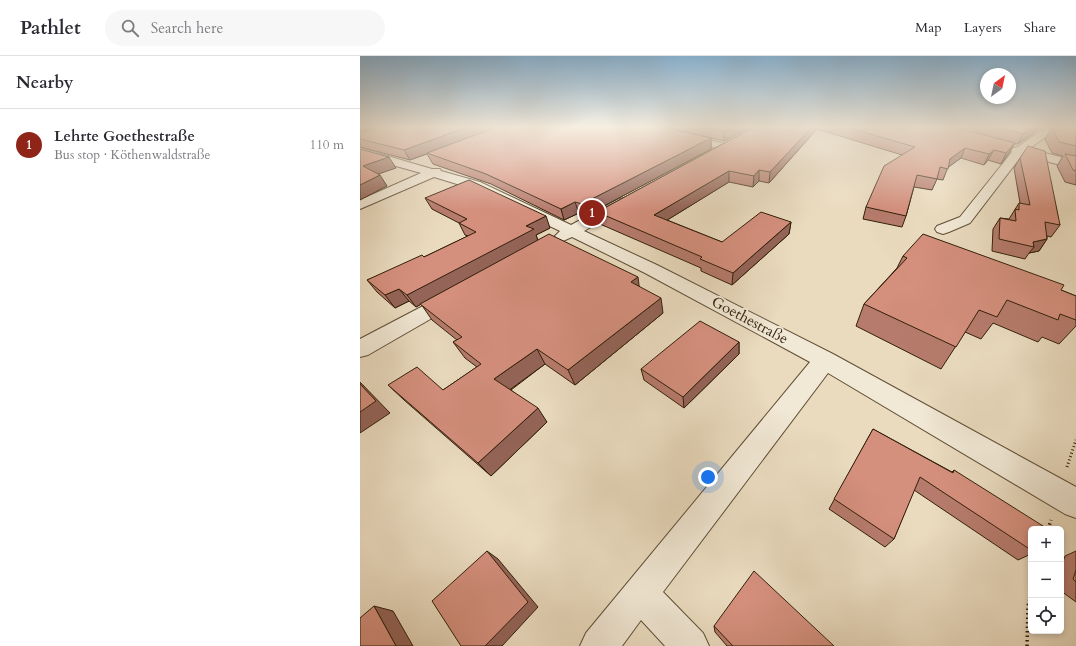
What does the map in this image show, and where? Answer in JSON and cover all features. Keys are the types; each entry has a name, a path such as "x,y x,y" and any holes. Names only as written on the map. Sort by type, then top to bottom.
{"street":[{"name":"Goethestraße","path":"368,155 475,184 697,292 825,360 1076,503"},
{"path":"705,159 713,155"},
{"path":"943,229 965,220 1016,155"},
{"path":"1033,155 1076,165"},
{"path":"409,167 431,159"},
{"path":"360,205 435,172"},
{"path":"553,242 635,197"},
{"path":"360,350 464,292"},
{"path":"600,646 825,360"},
{"path":"641,594 690,646"}],"path":[{"path":"1027,646 1028,606 1030,598"}],"building":[{"path":"360,155 380,155 389,157 363,166 380,175 360,185"},
{"path":"431,155 679,155 582,204 575,202 561,209 486,174"},
{"path":"703,155 786,155 770,172 759,170 754,176 729,171 654,215 722,242 761,212 791,222 733,273 700,259 702,257 597,212"},
{"path":"903,155 956,155 950,159 948,169 940,167 937,179 917,175 906,216 866,207 884,166"},
{"path":"1022,155 1046,155 1060,225 1045,222 1047,239 1033,242 1034,247 999,239 1000,218 1016,221 1015,209 1019,210 1019,203 1030,205 1020,158"},
{"path":"1065,155 1076,156 1076,171 1073,170"},
{"path":"469,180 546,216 526,226 534,229 407,295 399,289 385,295 367,280 422,255 424,257 476,232 459,223 467,219 425,198"},
{"path":"549,234 638,277 631,282 661,298 568,370 537,349 494,379 538,408 478,463 388,385 417,367 443,390 481,364 453,342 462,337 420,304"},
{"path":"923,234 1064,285 1061,290 1076,296 1076,320 1060,314 1058,320 1007,300 997,317 979,310 956,347 864,304 907,258 903,256"},
{"path":"700,321 739,342 683,397 641,369"},
{"path":"360,384 376,401 360,412"},
{"path":"873,429 953,473 954,470 1043,526 1028,526 1028,548 920,477 894,539 834,499"},
{"path":"487,551 528,602 485,646 461,646 432,601"},
{"path":"1076,570 1076,582 1073,579"},
{"path":"754,571 834,646 733,646 714,626"},
{"path":"374,606 396,646 360,646 360,618"}],"place":[{"name":"Lehrte Goethestraße","path":"592,213"}]}
